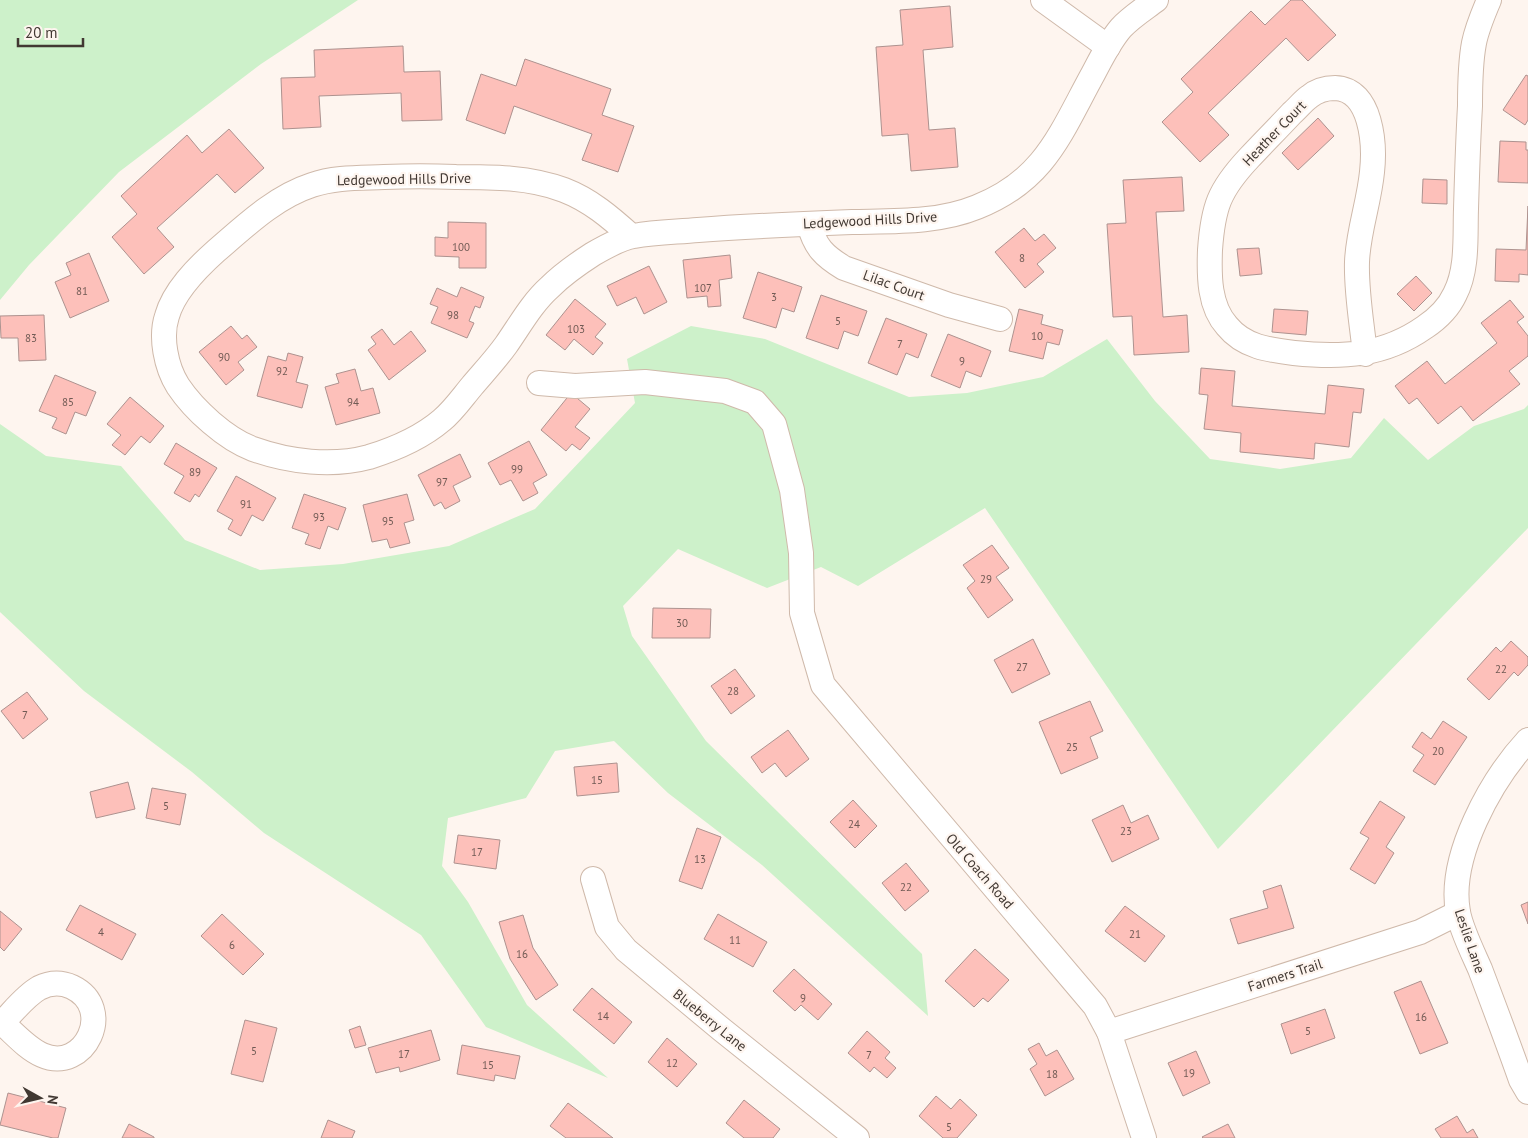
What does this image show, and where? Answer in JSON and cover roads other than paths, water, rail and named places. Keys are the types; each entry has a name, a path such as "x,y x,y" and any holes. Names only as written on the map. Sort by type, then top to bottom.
{"street":[{"path":"1043,0 1108,46"},
{"name":"Ledgewood Hills Drive","path":"631,236 606,214 586,200 561,189 536,182 486,177 410,176 335,179 313,184 290,194 270,208 212,255 192,275 178,294 167,315 164,336 168,362 176,384 199,411 228,437 249,448 277,456 322,462 353,461 403,445 445,418 502,350 534,304 552,284 593,255 631,236 765,225 925,219 976,208 1000,196 1023,182 1045,159 1062,133 1108,46 1119,30 1156,0"},
{"name":"Heather Court","path":"1365,354 1357,263 1372,172 1374,148 1362,104 1352,93 1338,88 1323,89 1308,97 1247,160 1222,192 1215,208 1212,226 1210,281 1213,303 1219,316 1228,328 1252,345 1267,349 1310,354 1365,354 1392,346 1412,337 1432,322 1447,308 1460,280 1464,246 1470,82 1474,44 1480,20 1489,0"},
{"name":"Lilac Court","path":"810,224 813,239 820,249 844,268 949,304 1000,319"},
{"name":"Old Coach Road","path":"539,383 575,386 645,382 725,391 755,402 774,424 792,490 801,553 802,613 823,685 1095,1006 1109,1032 1144,1138"},
{"name":"Leslie Lane","path":"1528,740 1512,757 1483,806 1463,850 1456,883 1458,913 1521,1080 1528,1092"},
{"name":"Blueberry Lane","path":"593,879 607,927 626,950 857,1138"},
{"name":"Farmers Trail","path":"1109,1032 1420,932 1458,913"}]}
